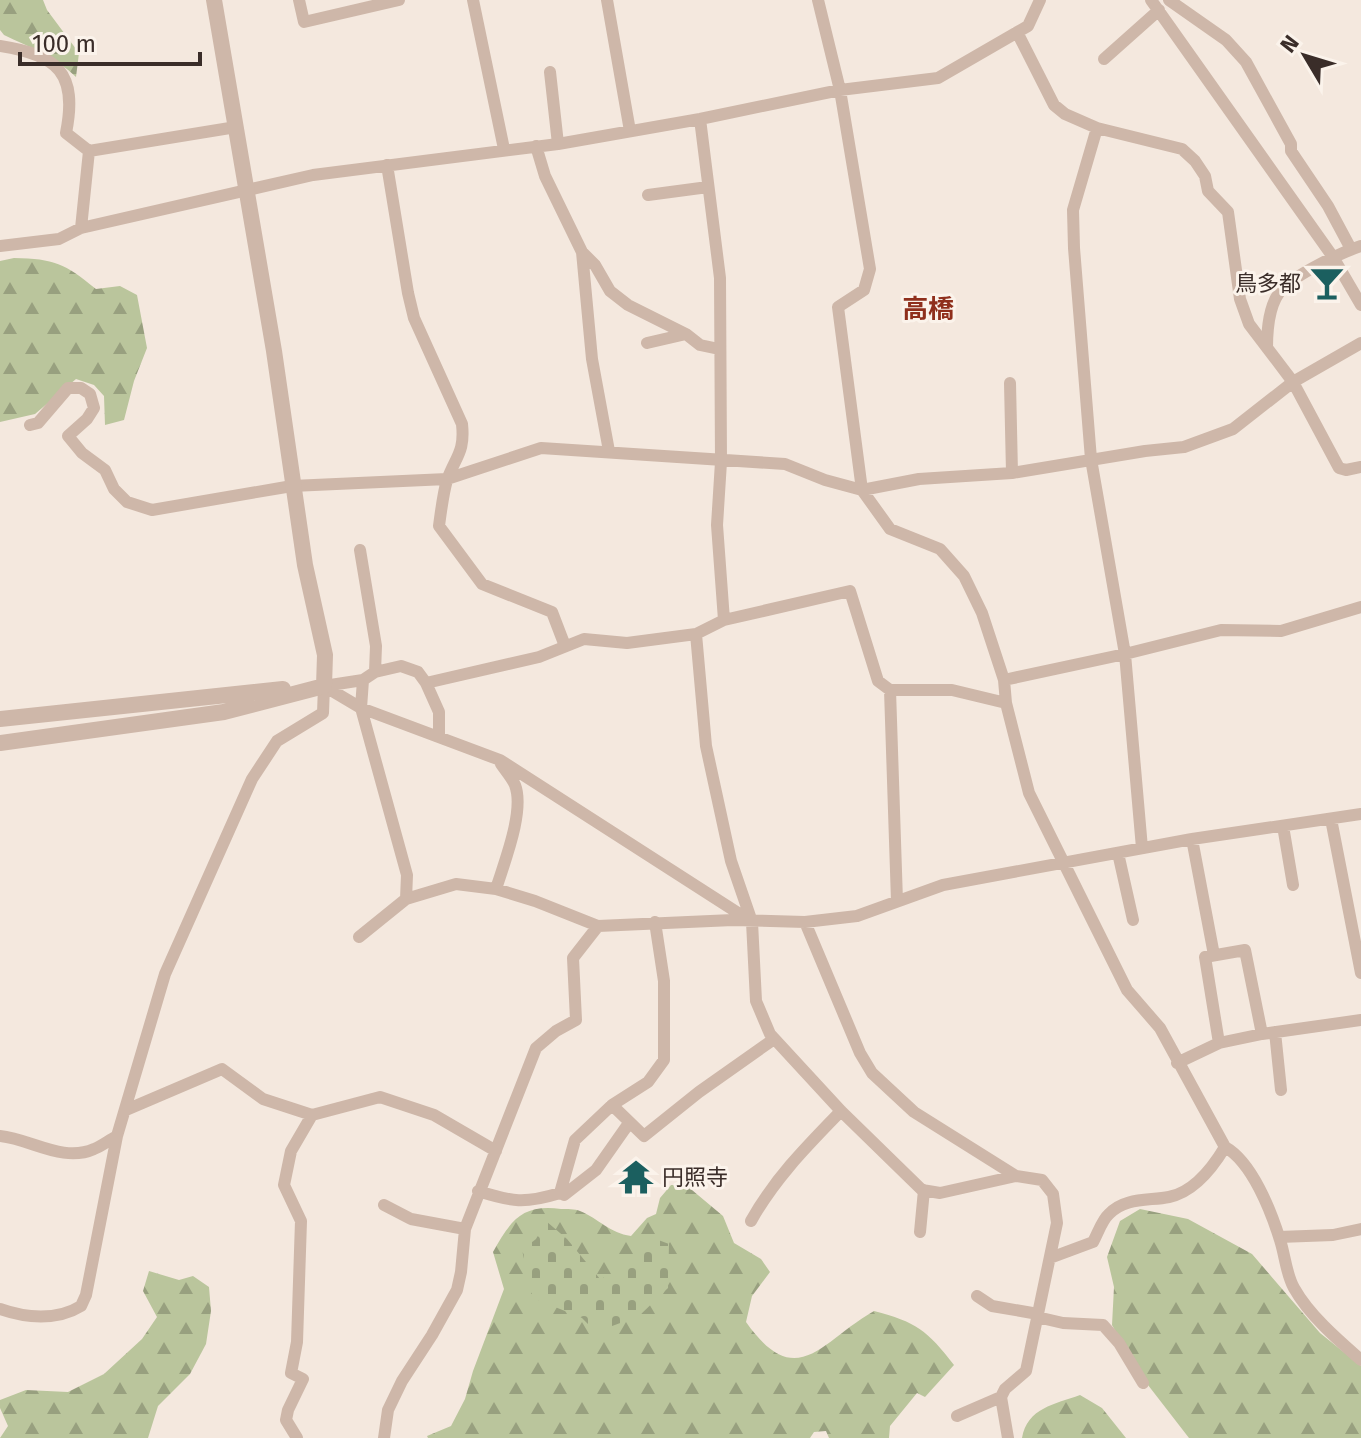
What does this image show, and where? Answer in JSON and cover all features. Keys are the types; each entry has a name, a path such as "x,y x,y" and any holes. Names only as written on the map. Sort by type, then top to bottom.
{"street":[{"path":"0,1309 28,1317 58,1315 81,1306 86,1295 117,1136 165,974 252,779 277,741 323,713 325,655 305,565 274,351 214,0"},
{"path":"299,0 304,22 399,0"},
{"path":"473,0 504,149"},
{"path":"607,0 630,131"},
{"path":"818,0 840,90 870,269 864,290 838,307 862,490 890,529 940,549 964,576 982,613 1004,680 1006,703 1029,793 1127,990 1160,1028 1225,1147 1236,1153 1251,1172 1279,1237 1293,1287 1316,1316 1361,1360"},
{"path":"0,246 59,239 81,228 313,175 558,144 840,90 938,78 1028,26 1040,0"},
{"path":"1169,0 1226,40 1246,62 1291,144 1291,151 1356,248 1333,257 1284,287 1267,327 1267,348"},
{"path":"1104,59 1155,5 1333,257 1361,305"},
{"path":"1180,40 1192,18"},
{"path":"1017,32 1054,105 1065,114 1097,128 1182,149 1195,161 1205,176 1208,191 1228,212 1240,299 1249,324 1293,382 1339,468 1361,467"},
{"path":"0,46 25,50 51,63 69,83 70,114 66,133 89,151 236,127"},
{"path":"550,72 558,144"},
{"path":"700,119 720,278 721,462 717,525 724,620"},
{"path":"1097,128 1073,210 1091,459 1125,654 1142,848"},
{"path":"536,146 545,176 582,252 595,265 610,291 700,345 719,349"},
{"path":"81,228 89,151"},
{"path":"387,165 414,318 462,424 464,439 458,461 447,479 439,526 482,584 552,612 565,646"},
{"path":"648,195 708,187"},
{"path":"582,252 592,359 609,451"},
{"path":"647,343 686,334"},
{"path":"30,425 38,423 68,388 81,388 90,394 94,408 68,436 82,453 105,470 114,489 127,502 152,510 292,486 447,479 541,448 785,464 862,490 919,479 1012,473 1184,447 1233,429 1293,382 1361,343"},
{"path":"1010,383 1012,473"},
{"path":"360,550 376,646 375,672"},
{"path":"426,683 539,657 584,639 627,643 696,634 724,620 850,591 878,681 890,690 952,690 1006,703"},
{"path":"1004,680 1221,630 1281,631 1361,607"},
{"path":"696,634 706,746 731,861 752,922 756,1001 774,1039 841,1111 924,1190 940,1193 1016,1176 1042,1180 1053,1194 1057,1223 1026,1371 1005,1389 1001,1397 1008,1438"},
{"path":"0,719 229,693 324,686 363,680 375,672 401,666 418,672 426,683 439,712 439,736"},
{"path":"363,680 361,708 407,875 406,899"},
{"path":"0,743 224,712 324,686 361,708 497,759 752,922"},
{"path":"890,690 897,901"},
{"path":"496,889 516,820 518,802 515,784 497,759"},
{"path":"359,937 406,899 456,884 496,889 598,926 655,922 805,922 857,916 943,885 1192,839 1361,814"},
{"path":"1331,819 1361,973"},
{"path":"1283,826 1293,885"},
{"path":"1192,839 1214,955"},
{"path":"1118,853 1133,920"},
{"path":"560,1193 575,1140 612,1105 648,1082 664,1060 664,981 655,922"},
{"path":"805,922 860,1053 872,1073 914,1112 1016,1176"},
{"path":"384,1438 388,1410 402,1381 457,1290 465,1229 536,1048 556,1031 576,1020 573,958 598,926"},
{"path":"1219,1043 1205,957 1245,950 1281,1090"},
{"path":"1177,1063 1219,1043 1361,1020"},
{"path":"612,1105 644,1136 774,1039"},
{"path":"126,1110 222,1069 263,1099 312,1115 380,1097 434,1115 496,1151"},
{"path":"751,1221 782,1173 841,1111"},
{"path":"297,1438 286,1420 303,1379 291,1373 297,1342 301,1221 284,1185 291,1151 312,1115"},
{"path":"478,1191 511,1202 560,1193 564,1195 596,1170 629,1123"},
{"path":"0,1136 74,1154 93,1150 117,1136"},
{"path":"1050,1258 1093,1242 1108,1214 1122,1205 1147,1198 1170,1197 1193,1187 1225,1147"},
{"path":"920,1232 924,1190"},
{"path":"384,1205 411,1219 465,1229"},
{"path":"1279,1237 1333,1235 1361,1229"},
{"path":"977,1296 992,1306 1063,1323 1103,1325 1119,1343 1143,1383"},
{"path":"957,1416 1001,1397"}],"green space":[{"path":"0,0 43,0 79,53 76,77 51,58 4,35 0,30"},
{"path":"14,258 50,261 67,268 96,289 120,286 137,295 147,348 124,420 105,425 104,396 94,385 76,379 35,414 0,422 0,261"},
{"path":"671,1185 686,1185 723,1216 734,1243 761,1259 770,1272 752,1296 746,1322 764,1343 780,1355 795,1358 809,1355 874,1311 920,1329 954,1365 925,1397 917,1393 890,1426 889,1438 829,1438 826,1431 814,1432 810,1438 428,1438 451,1426 465,1399 504,1289 493,1252 512,1223 536,1209 573,1209 631,1236 647,1218 656,1214 660,1198"},
{"path":"1140,1209 1188,1219 1252,1254 1320,1333 1361,1366 1361,1438 1189,1438 1141,1376 1112,1325 1114,1287 1107,1257 1120,1221"},
{"path":"546,1221 567,1239 600,1279 628,1269 653,1238 669,1244 668,1288 639,1316 596,1332 582,1318 533,1298 522,1250 536,1239"},
{"path":"149,1271 179,1280 193,1276 209,1287 211,1311 206,1344 190,1374 158,1406 148,1438 0,1438 8,1426 0,1400 26,1390 68,1392 104,1374 142,1339 157,1317 143,1291"},
{"path":"1080,1395 1102,1408 1126,1438 1022,1438 1025,1428 1036,1414"}],"place":[{"name":"鳥多都","path":"1327,283"},
{"name":"円照寺","path":"636,1177"}],"district":[{"name":"高橋","path":"928,309"}]}
